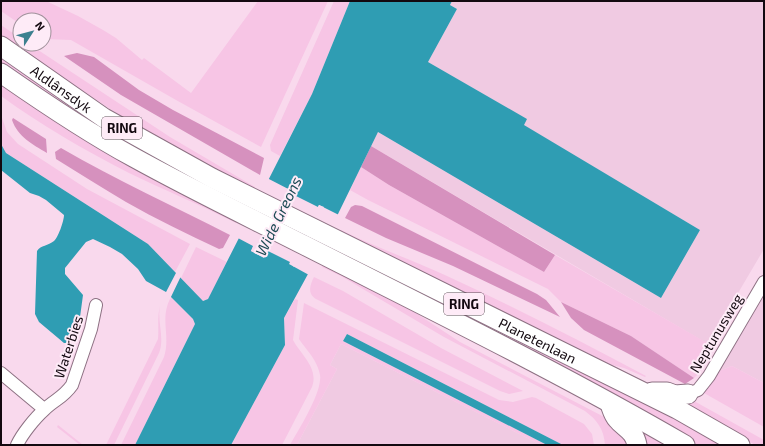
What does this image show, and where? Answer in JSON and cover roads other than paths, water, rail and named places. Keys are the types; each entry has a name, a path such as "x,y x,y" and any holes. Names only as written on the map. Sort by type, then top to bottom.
{"main road":[{"name":"Aldlânsdyk","path":"1,46 104,118 199,171 334,239"},
{"name":"Aldlânsdyk","path":"1,73 52,108 132,156 325,256"},
{"name":"Planetenlaan","path":"334,239 677,409 740,445"},
{"name":"Planetenlaan","path":"325,256 608,402 685,445"},
{"path":"642,392 667,392 675,395 688,394"},
{"path":"608,402 616,419 630,431 637,445"}],"street":[{"name":"Neptunusweg","path":"688,394 698,390 709,376 764,282"},
{"name":"Waterbies","path":"18,445 20,438 44,409 66,393 72,385 92,329 96,306"},
{"path":"1,374 44,409"}],"water":[{"path":"350,1 452,1 450,5 457,9 428,62 527,119 524,125 700,230 661,298 378,132 308,274 284,318 285,345 231,445 135,445 195,324 193,319 166,292 146,281 138,269 122,254 93,239 86,242 65,268 65,274 83,295 78,332 69,343 64,343 39,322 35,314 37,251 40,248 52,243 56,239 64,215 46,200 30,193 1,170 1,144 6,153 148,244 203,301 208,299 312,94","holes":["283,187 296,194 264,257 251,251","319,205 324,207 294,267 290,262"]},
{"path":"347,334 563,445 547,445 343,341"}],"water label":[{"name":"Wide Greons","path":"278,216"}]}
